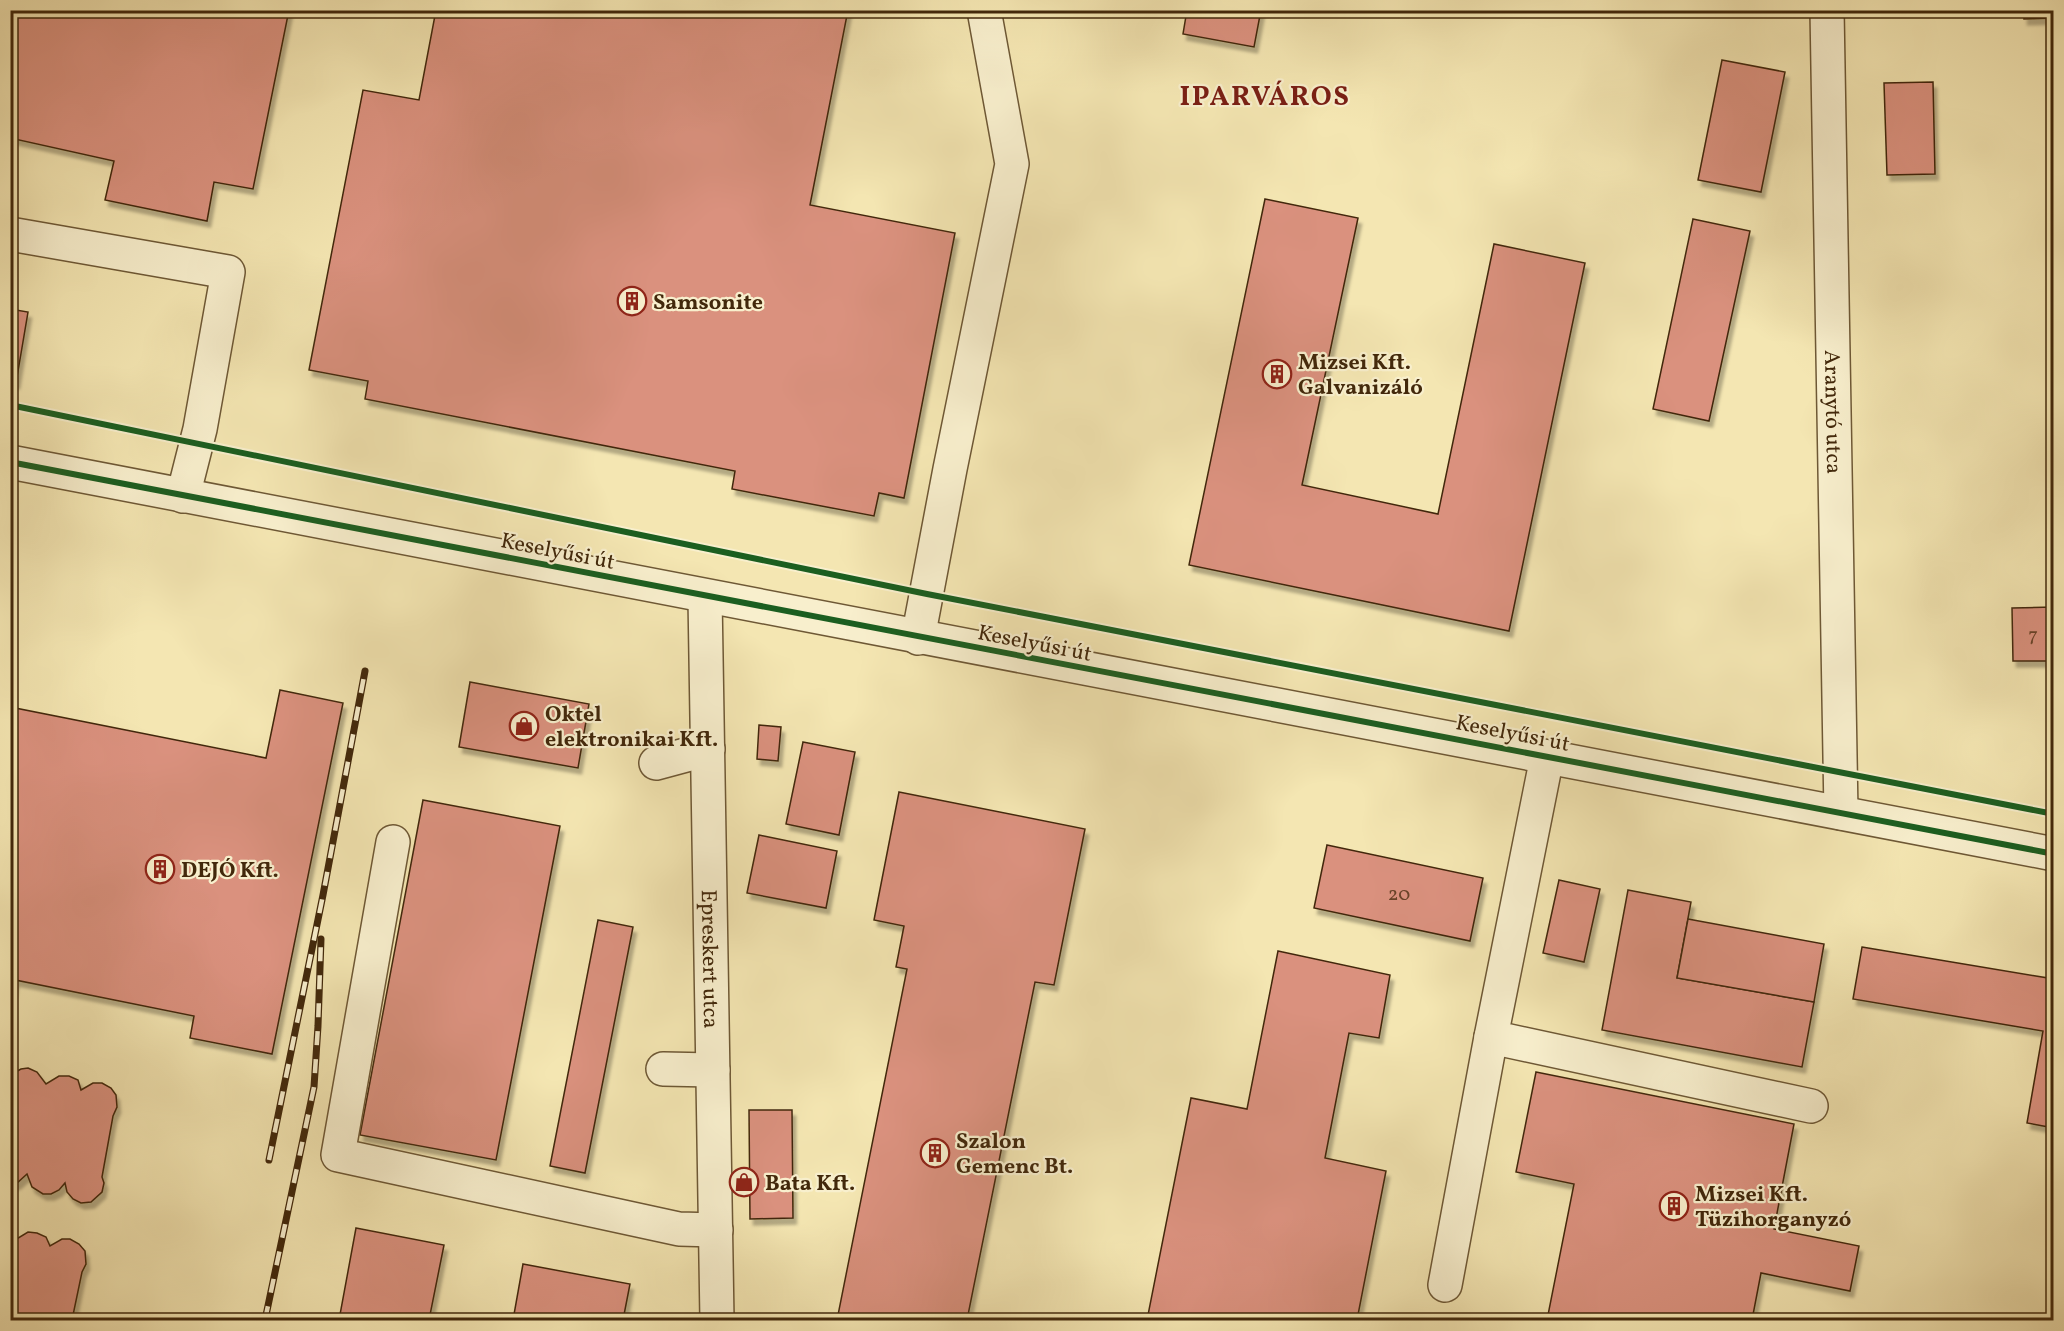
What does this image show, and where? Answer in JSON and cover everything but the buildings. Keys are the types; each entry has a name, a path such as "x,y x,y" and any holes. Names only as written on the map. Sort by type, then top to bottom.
{"street":[{"path":"918,638 1012,164 984,10"},
{"name":"Aranytó utca","path":"1827,10 1841,813"},
{"path":"10,234 228,272 200,429 183,496"},
{"name":"Keselyűsi út","path":"10,462 918,638 2054,854"},
{"name":"Epreskert utca","path":"705,597 717,1320"},
{"path":"656,763 708,749"},
{"path":"1444,1285 1547,757"},
{"path":"393,842 338,1155 679,1229 716,1230"},
{"path":"1491,1037 1811,1106"},
{"path":"663,1069 713,1070"}],"railway":[{"path":"269,1160 323,895 365,671"},
{"path":"265,1320 314,1087 321,939"}],"cycle path":[{"path":"10,405 927,594 2054,814"},
{"path":"10,462 2054,854"}],"place":[{"name":"Samsonite","path":"632,301"},
{"name":"Mizsei Kft. Galvanizáló","path":"1277,374"},
{"name":"Oktel elektronikai Kft.","path":"524,726"},
{"name":"DEJÓ Kft.","path":"160,869"},
{"name":"Szalon Gemenc Bt.","path":"935,1153"},
{"name":"Bata Kft.","path":"744,1182"},
{"name":"Mizsei Kft. Tüzihorganyzó","path":"1674,1206"}],"district":[{"name":"IPARVÁROS","path":"1265,95"}]}
